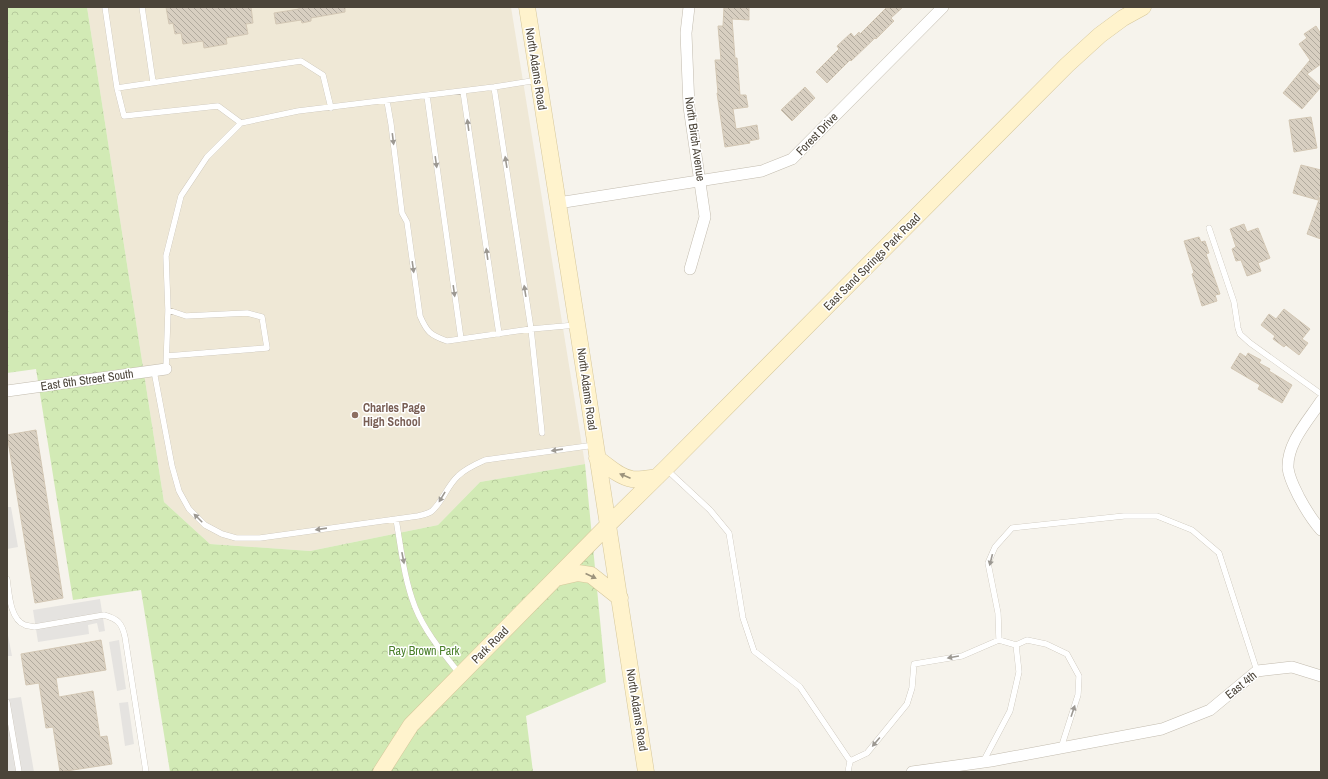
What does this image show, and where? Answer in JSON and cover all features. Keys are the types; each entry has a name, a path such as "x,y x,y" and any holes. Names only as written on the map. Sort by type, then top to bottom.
{"street":[{"name":"North Adams Road","path":"527,7 646,772"},
{"name":"North Birch Avenue","path":"689,7 686,33 689,107 705,217 690,269"},
{"name":"Forest Drive","path":"558,203 762,172 792,159 833,116 943,7"},
{"name":"East Sand Springs Park Road","path":"608,525 662,473 1067,65 1100,35 1123,18 1143,7"},
{"name":"East 6th Street South","path":"7,391 166,369"},
{"path":"1321,401 1293,442 1289,454 1288,469 1294,486 1311,520 1321,530"},
{"path":"596,451 621,475 628,478 638,479 662,473"},
{"name":"Park Road","path":"381,772 411,725 608,525"},
{"path":"556,578 578,573 591,575 620,598"},
{"name":"East 4th","path":"912,772 987,762 1162,729 1210,710 1257,670 1292,667 1321,676"}],"lane":[{"path":"104,7 117,88 124,116 218,106 240,123"},
{"path":"142,7 153,82"},
{"path":"117,88 301,61 323,75 331,108"},
{"path":"166,369 168,310 166,256 180,196 207,157 240,123 298,112 538,80"},
{"path":"494,87 531,329 542,433"},
{"path":"463,91 499,334"},
{"path":"426,96 461,339"},
{"path":"387,101 402,212 407,222 420,316 425,329 435,337 447,341 577,324"},
{"path":"1209,228 1234,302 1240,334 1250,343 1321,394"},
{"path":"166,356 267,348 262,317 247,313 186,316 168,310"},
{"path":"154,371 172,466 179,492 189,509 204,525 222,534 236,538 260,538 418,516 431,512 458,476 472,466 485,460 596,451"},
{"path":"662,473 710,510 729,533 743,618 754,651 800,687 850,761 848,772"},
{"path":"999,640 998,613 988,563 995,547 1012,528 1124,516 1157,516 1192,530 1219,553 1257,670"},
{"path":"396,519 404,564 415,607 432,639 460,675"},
{"path":"7,579 13,614 19,622 24,625 34,626 104,615 112,617 119,622 125,637 146,772"},
{"path":"850,761 867,753 907,704 912,688 912,672 914,664 962,656 999,640 1016,645 1027,640 1046,644 1066,654 1079,676 1078,695 1060,748"},
{"path":"987,762 1010,711 1019,672 1016,645"},
{"path":"7,702 19,772"}],"shaded area":[{"path":"87,7 511,7 585,464 480,482 438,525 310,551 210,544 164,502"},
{"path":"7,507 11,507 18,547 7,549"},
{"path":"100,599 105,631 99,632 97,623 88,625 89,634 38,642 33,610"},
{"path":"7,630 12,656 7,656"},
{"path":"119,640 126,689 117,691 109,642"},
{"path":"21,697 34,772 7,772 7,699"},
{"path":"128,702 134,744 125,746 119,703"}],"green space":[{"name":"Ray Brown Park","path":"7,7 87,7 164,502 210,544 310,551 438,525 480,482 585,464 606,682 526,716 533,772 170,772 141,590 73,600 36,369 7,373"}],"building":[{"path":"166,7 251,7 253,23 246,24 248,34 226,38 227,44 204,48 203,41 183,44 181,33 175,34 173,23 169,24"},
{"path":"299,7 345,7 345,12 311,18 311,21 302,23 301,20 276,24 274,13 299,9"},
{"path":"724,7 749,7 749,20 732,19 740,95 746,95 748,107 733,109 736,129 757,125 759,139 749,141 750,143 725,147 717,93 715,60 721,60 718,26 723,26"},
{"path":"887,7 903,7 891,18 894,21 876,39 875,38 851,61 850,60 827,83 816,72 839,49 837,46 851,33 854,37 859,32 860,34"},
{"path":"1316,26 1321,34 1321,64 1307,74 1321,87 1302,109 1283,93 1310,60 1299,44 1307,38 1304,34"},
{"path":"805,87 815,98 792,121 781,110"},
{"path":"1311,117 1317,148 1294,152 1289,120"},
{"path":"1301,165 1321,170 1321,188 1318,200 1293,193"},
{"path":"1321,197 1321,239 1307,234"},
{"path":"1244,224 1247,232 1258,228 1270,258 1258,263 1261,271 1247,276 1241,260 1236,261 1232,249 1236,247 1230,229"},
{"path":"1199,237 1201,242 1205,241 1209,253 1206,254 1220,294 1215,295 1217,301 1202,306 1184,241"},
{"path":"1284,309 1310,329 1302,339 1308,343 1299,355 1286,345 1284,347 1273,339 1275,336 1261,325 1269,314 1276,319"},
{"path":"1240,353 1246,357 1248,353 1261,360 1259,363 1292,385 1282,403 1258,389 1260,385 1231,368"},
{"path":"36,430 63,598 35,603 7,435"},
{"path":"101,640 106,670 56,678 59,697 93,691 100,737 107,736 112,764 60,772 53,727 46,728 39,683 26,685 21,654"}],"place":[{"name":"Charles Page High School","path":"355,415"}]}
